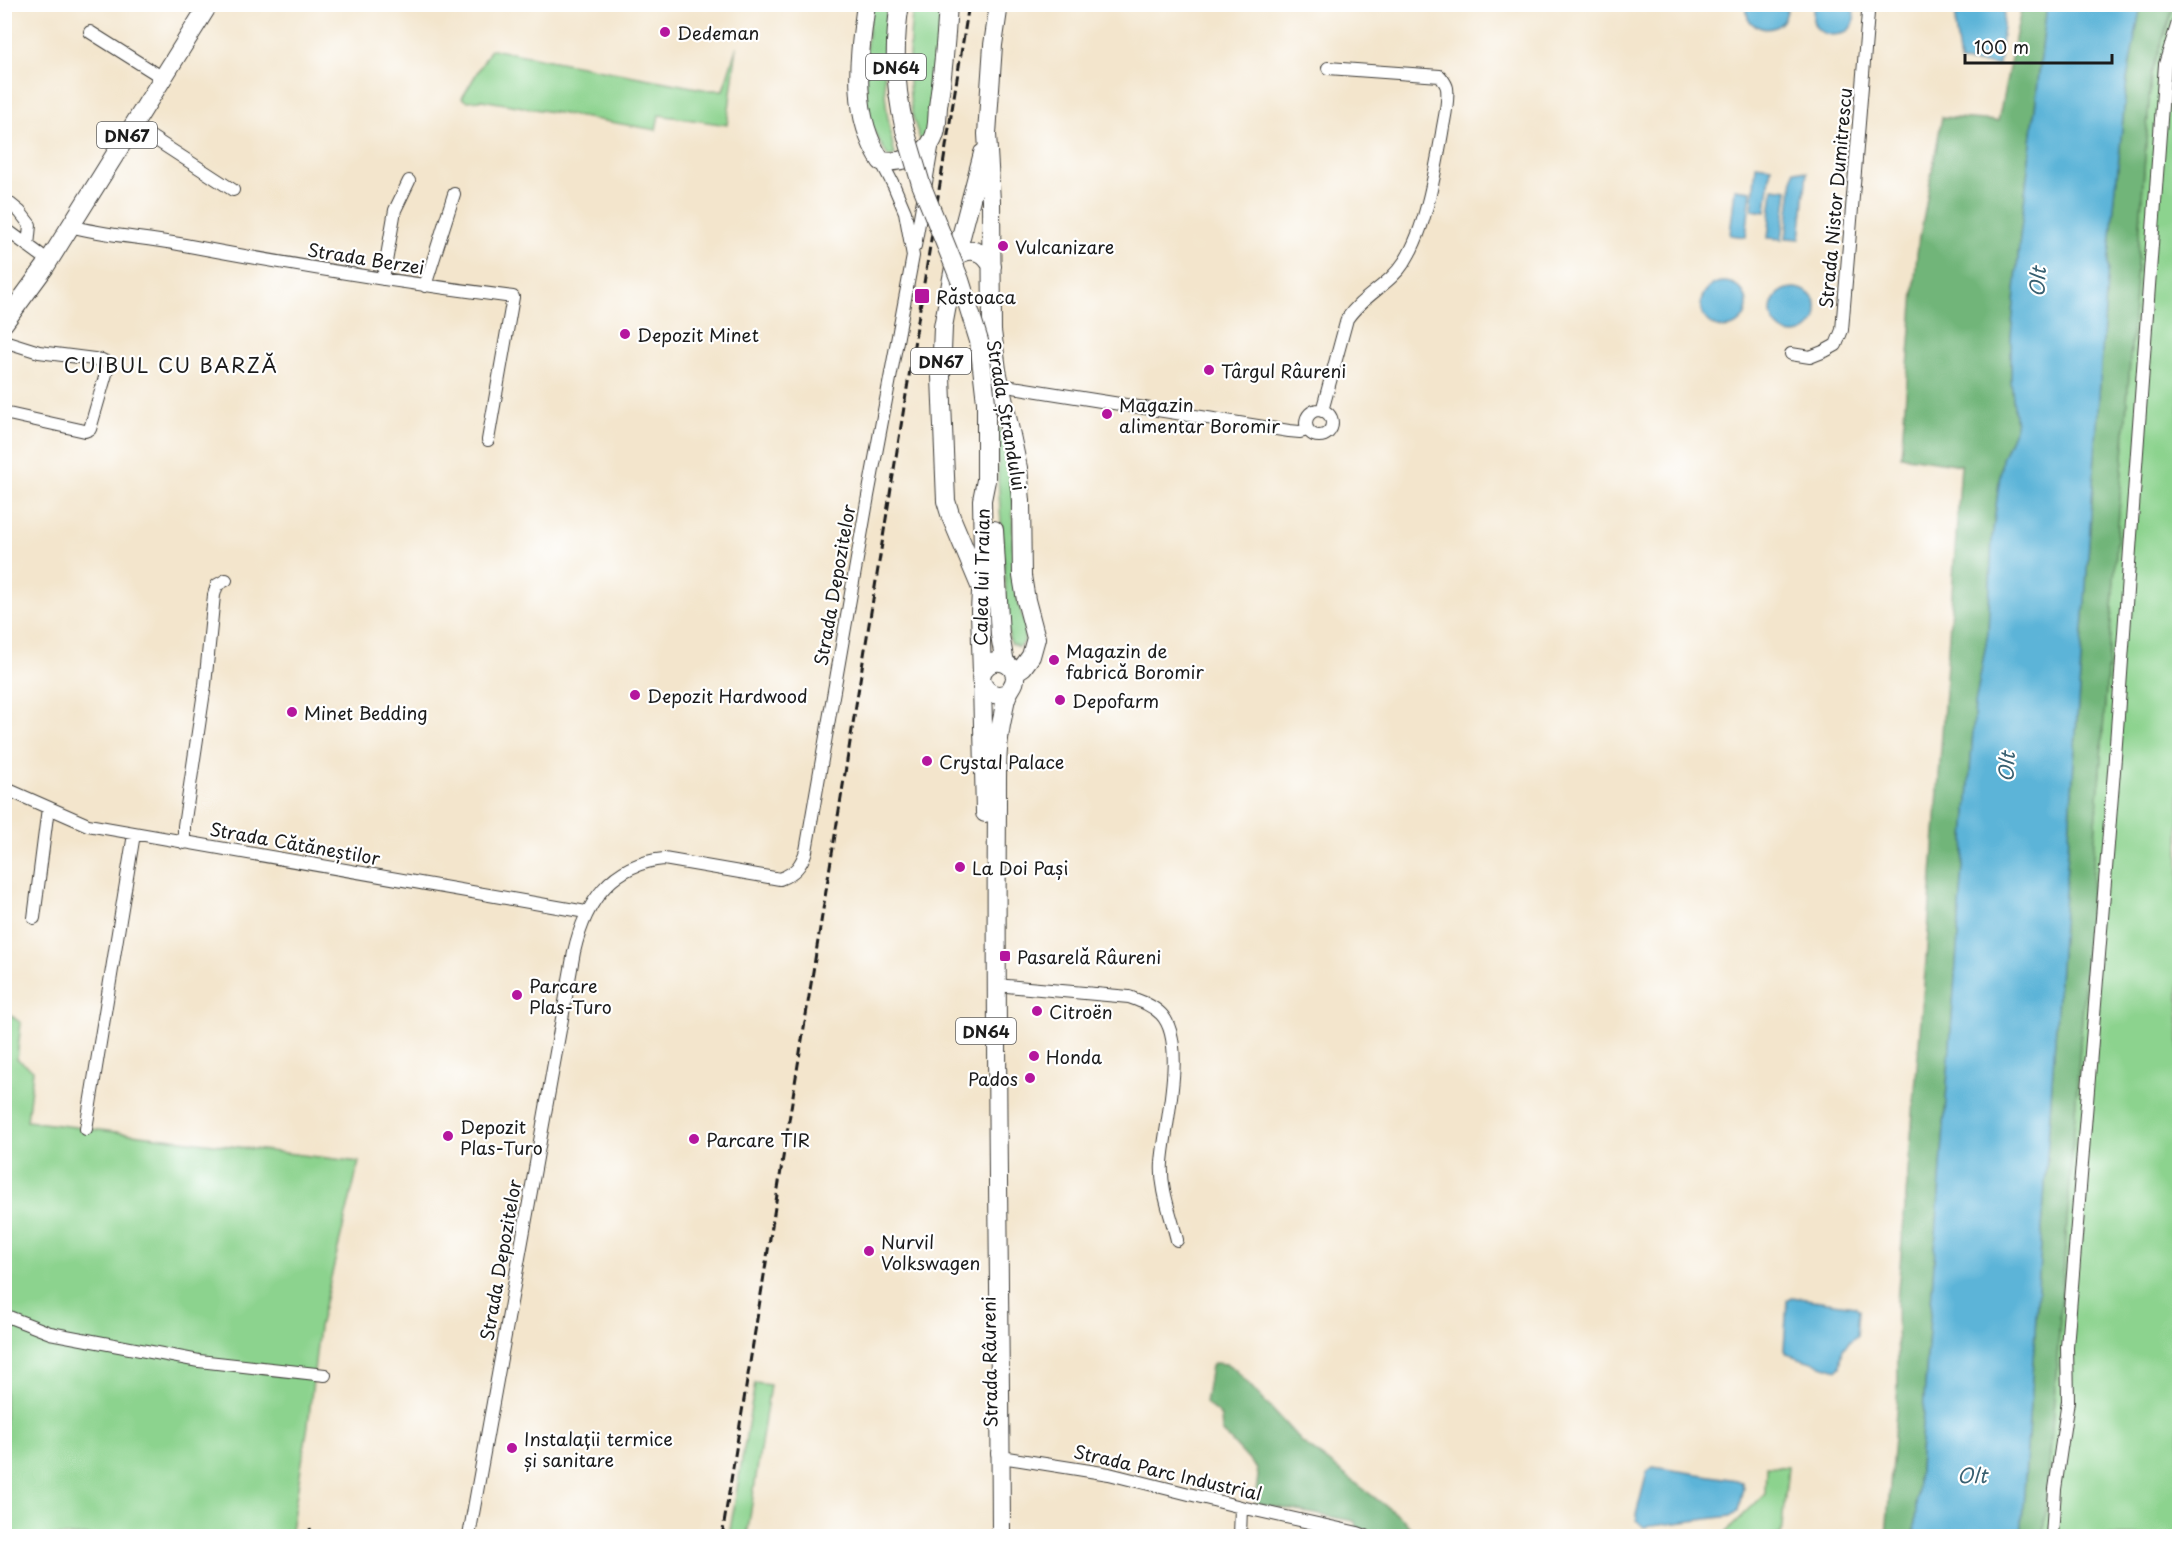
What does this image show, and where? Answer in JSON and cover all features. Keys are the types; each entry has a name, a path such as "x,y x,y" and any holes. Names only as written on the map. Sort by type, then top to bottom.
{"main road":[{"name":"DN67","path":"4,323 47,264 209,4"},
{"path":"866,4 859,64 859,98 865,132 880,161 897,162 917,156 934,138 943,73 948,4"},
{"name":"Calea lui Traian","path":"900,4 896,63 905,130 921,184 960,280 979,341 986,402 986,480 982,500 982,678"},
{"name":"Strada Ștrandului","path":"999,4 993,45 987,134 993,342 1018,468 1022,576 1036,638 1031,656 1023,667 1009,668"},
{"name":"DN67","path":"981,586 951,517 945,493 941,347 956,256 987,134"},
{"path":"956,256 976,250 987,258 992,266"},
{"name":"Calea lui Traian","path":"986,480 992,500 1000,635 1009,668"},
{"path":"1009,668 994,662 989,665 982,678 984,688 993,694 1009,692"},
{"name":"DN64","path":"1009,668 1015,682 1009,692"},
{"name":"Strada Râureni","path":"982,678 991,1536"},
{"name":"Strada Râureni","path":"1001,1536 996,985 997,760 1000,727 1009,692"}],"street":[{"name":"Strada Nistor Dumitrescu","path":"1791,354 1810,357 1825,351 1836,345 1842,330 1868,13 1866,4"},
{"path":"2052,1536 2055,1490 2068,1401 2067,1347 2113,782 2165,64 2180,16"},
{"path":"90,32 163,78"},
{"path":"1322,411 1347,319 1352,310 1397,273 1415,243 1435,168 1447,101 1447,88 1440,76 1328,68"},
{"path":"133,125 233,190"},
{"path":"913,256 934,138"},
{"name":"Strada Depozitelor","path":"469,1536 577,935 586,912 612,880 631,867 647,860 664,859 780,879 796,871 806,851 868,496 913,256 905,212 880,161"},
{"path":"383,279 395,210 409,181"},
{"path":"425,286 454,194"},
{"path":"4,200 20,212 30,225 28,246"},
{"name":"Strada Berzei","path":"70,226 97,233 173,243 425,286 513,297 488,440"},
{"path":"4,228 47,264"},
{"path":"4,341 39,352 102,360 108,367 90,429 85,431 4,413"},
{"path":"1000,385 1289,431 1300,432 1308,429"},
{"path":"1314,411 1322,411 1330,418 1331,425 1328,431 1316,435 1306,425 1307,417 1314,411"},
{"path":"184,843 184,826 205,685 214,595 217,585 226,580"},
{"name":"Strada Cătăneștilor","path":"4,788 88,825 586,912"},
{"path":"34,918 48,808"},
{"path":"86,1130 134,834"},
{"path":"996,985 1129,997 1148,1004 1165,1019 1171,1039 1173,1076 1162,1178 1177,1240"},
{"path":"4,1315 50,1333 199,1361 326,1375"},
{"path":"990,1419 995,1424 996,1453 1001,1456 995,1463 996,1488 991,1499"},
{"name":"Strada Parc Industrial","path":"1001,1456 1109,1474 1366,1536"},
{"path":"1240,1536 1241,1507"}],"green space":[{"path":"872,5 887,5 884,80 895,155 888,157 867,118 865,56"},
{"path":"913,5 943,5 932,125 922,144 913,117 909,86 909,45"},
{"path":"2022,5 2047,5 2019,246 2011,337 2011,380 2016,426 2002,459 1992,539 1988,633 1975,704 1914,1536 1886,1536 1898,1386 1897,1301 1926,960 1961,465 1901,456 1917,253 1942,117 1998,121"},
{"path":"2140,5 2174,5 2151,74 2044,1536 2021,1536 2108,265 2127,79"},
{"path":"2174,5 2179,5 2179,1536 2044,1536 2151,74"},
{"path":"737,46 727,125 659,115 656,130 482,100 466,101 462,98 491,49 708,90 723,90"},
{"path":"1000,427 1013,492 1013,568 1016,593 1025,626 1024,643 1018,647 1011,643 1009,638 998,478 998,429"},
{"path":"4,1010 21,1023 17,1059 33,1070 27,1121 359,1162 319,1327 308,1425 290,1536 5,1536"},
{"path":"1214,1363 1227,1364 1236,1370 1302,1442 1404,1520 1417,1536 1363,1536 1354,1521 1258,1504 1255,1500 1257,1469 1222,1431 1219,1414 1205,1403 1211,1366"},
{"path":"755,1383 770,1385 747,1536 729,1536"},
{"path":"1766,1466 1788,1467 1781,1536 1722,1536 1765,1494"}],"water":[{"path":"1816,4 1851,5 1854,18 1851,27 1844,33 1834,35 1816,28 1813,18"},
{"path":"1746,5 1787,5 1784,20 1774,28 1767,29 1754,25 1748,19"},
{"path":"1957,5 2005,5 1999,65 1960,62 1955,26"},
{"name":"Olt","path":"2047,5 2141,5 2127,79 2108,265 2021,1536 1914,1536 1975,704 1988,633 1992,539 2002,459 2016,426 2011,380 2011,337 2019,246"},
{"path":"1756,165 1771,167 1766,212 1752,210"},
{"path":"1794,170 1807,172 1800,239 1786,238"},
{"path":"1773,188 1788,190 1782,239 1768,238"},
{"path":"1735,189 1751,191 1746,237 1730,235"},
{"path":"1724,282 1740,289 1747,305 1740,321 1724,328 1708,321 1701,305 1708,289"},
{"path":"1794,288 1810,295 1817,311 1810,327 1794,334 1778,327 1771,311 1778,295"},
{"path":"1792,1297 1855,1306 1859,1310 1857,1336 1843,1348 1840,1367 1837,1370 1786,1354 1784,1350 1787,1300"},
{"path":"1653,1467 1742,1482 1743,1488 1738,1511 1731,1516 1644,1527 1637,1520 1636,1515 1647,1472"}],"railway":[{"path":"722,1536 969,4"},
{"path":"310,1528 312,1536"}],"place":[{"name":"Dedeman","path":"665,32"},
{"name":"Vulcanizare","path":"1003,246"},
{"name":"Răstoaca","path":"922,296"},
{"name":"Depozit Minet","path":"625,334"},
{"name":"Târgul Râureni","path":"1209,370"},
{"name":"Magazin alimentar Boromir","path":"1107,414"},
{"name":"Magazin de fabrică Boromir","path":"1054,660"},
{"name":"Depozit Hardwood","path":"635,695"},
{"name":"Depofarm","path":"1060,700"},
{"name":"Minet Bedding","path":"292,712"},
{"name":"Crystal Palace","path":"927,761"},
{"name":"La Doi Pași","path":"960,867"},
{"name":"Pasarelă Râureni","path":"1005,956"},
{"name":"Parcare Plas-Turo","path":"517,995"},
{"name":"Citroën","path":"1037,1011"},
{"name":"Honda","path":"1034,1056"},
{"name":"Pados","path":"1030,1078"},
{"name":"Depozit Plas-Turo","path":"448,1136"},
{"name":"Parcare TIR","path":"694,1139"},
{"name":"Nurvil Volkswagen","path":"869,1251"},
{"name":"Instalații termice și sanitare","path":"512,1448"}],"district":[{"name":"CUIBUL CU BARZĂ","path":"171,365"}]}
